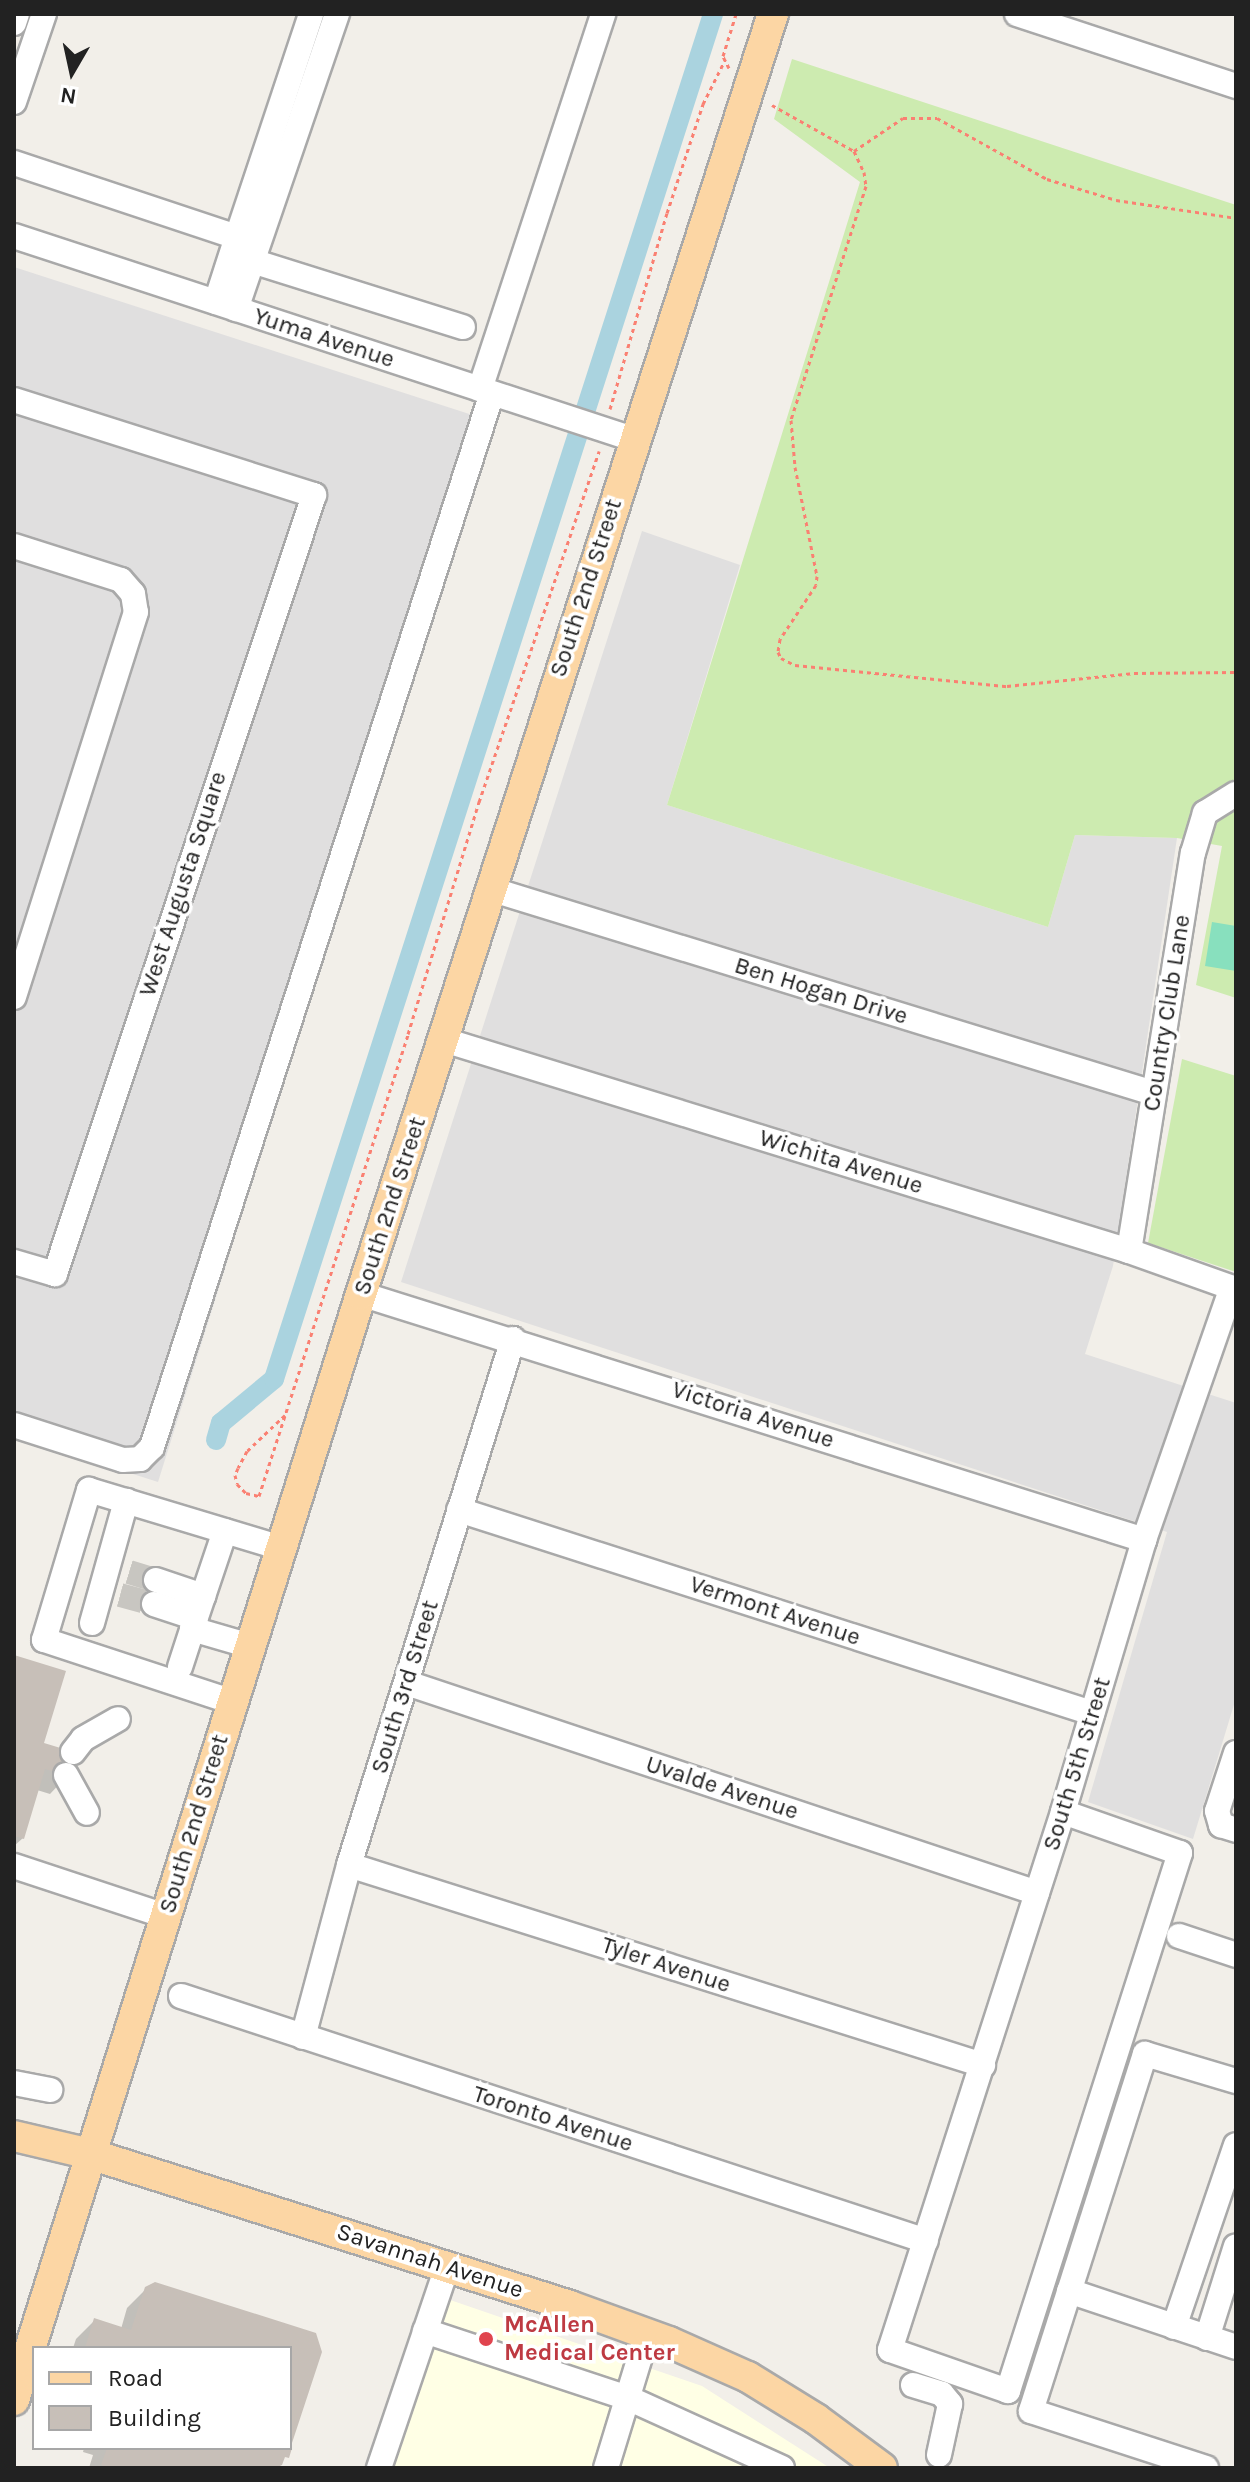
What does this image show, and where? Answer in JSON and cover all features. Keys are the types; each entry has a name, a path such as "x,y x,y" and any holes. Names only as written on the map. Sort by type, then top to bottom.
{"main road":[{"name":"South 2nd Street","path":"14,2400 361,1294 633,439 773,14"},
{"name":"Savannah Avenue","path":"14,2136 90,2154 647,2334 748,2377 816,2419 882,2468"}],"street":[{"path":"14,23 17,14"},
{"path":"14,102 44,14"},
{"path":"226,306 237,237 311,14"},
{"path":"226,306 252,261 337,14"},
{"path":"14,1425 123,1460 140,1459 152,1447 603,14"},
{"path":"1017,14 1080,24 1236,86"},
{"path":"14,163 237,237"},
{"name":"Yuma Avenue","path":"14,236 633,439"},
{"path":"252,261 463,327"},
{"name":"West Augusta Square","path":"14,400 314,495 55,1274 14,1262"},
{"path":"14,546 121,580 133,594 136,612 14,997"},
{"name":"Country Club Lane","path":"1129,1251 1193,853 1205,813 1236,794"},
{"name":"Ben Hogan Drive","path":"490,889 1153,1093"},
{"name":"Wichita Avenue","path":"444,1040 1129,1251 1234,1288"},
{"name":"South 5th Street","path":"1063,1812 1180,1853 1008,2391 890,2350 1063,1812 1144,1540 1234,1288"},
{"name":"Victoria Avenue","path":"361,1294 513,1339 1144,1540"},
{"name":"South 3rd Street","path":"303,2037 349,1865 513,1339"},
{"path":"233,1702 44,1640 89,1490 281,1548"},
{"path":"92,1623 115,1580 126,1501"},
{"name":"Vermont Avenue","path":"459,1510 1092,1713"},
{"path":"180,1667 225,1531"},
{"path":"155,1592 250,1646"},
{"name":"Uvalde Avenue","path":"407,1683 1037,1893"},
{"path":"73,1752 83,1739 118,1719"},
{"path":"1236,1753 1217,1811 1221,1825 1236,1830"},
{"path":"66,1775 87,1813"},
{"name":"Tyler Avenue","path":"349,1865 983,2065"},
{"path":"15,1868 165,1916"},
{"path":"1179,1936 1236,1955"},
{"name":"Toronto Avenue","path":"181,1996 926,2241"},
{"path":"1206,2468 1031,2411 1145,2054 1236,2081"},
{"path":"14,2083 50,2090"},
{"path":"1174,2327 1236,2145"},
{"path":"1207,2338 1236,2246"},
{"path":"379,2468 447,2267"},
{"path":"1069,2291 1236,2347"},
{"path":"425,2331 628,2398 782,2468"},
{"path":"606,2468 647,2334"},
{"path":"913,2385 942,2394 950,2404 940,2464"}],"path":[{"path":"729,68 723,56 736,14"},
{"path":"285,1415 247,1451 238,1468 235,1475 237,1484 246,1493 259,1496 285,1415 479,802 604,427 667,213 703,104 725,60"},
{"path":"772,105 854,151 864,172 866,186 791,420 795,467 816,585 780,639 778,652 781,658 795,665 1007,686 1134,673 1236,672"},
{"path":"854,151 903,118 937,118 1047,179 1116,200 1236,218"}],"shaded area":[{"path":"14,267 491,421 158,1482 14,1436"},
{"path":"642,531 740,565 667,805 1048,927 1075,835 1177,838 1113,1266 1085,1354 1236,1403 1236,1698 1193,1839 1088,1802 1167,1532 401,1282"},
{"name":"McAllen Medical Center","path":"424,2291 702,2386 830,2468 369,2468"}],"green space":[{"path":"792,59 1236,205 1236,998 1196,985 1222,846 1177,838 1075,835 1048,927 667,805 860,182 774,119"},
{"path":"1212,922 1236,926 1236,971 1205,966"},
{"path":"1182,1059 1236,1076 1236,1272 1148,1243"}],"building":[{"path":"14,1655 66,1671 44,1743 77,1753 70,1776 45,1769 24,1839 14,1836"},
{"path":"155,2282 316,2333 322,2352 292,2443 292,2346 86,2346 94,2318 131,2330 145,2287"},
{"path":"106,2450 291,2450 289,2458 285,2457 282,2465 275,2468 111,2468 101,2465"}],"waterway":[{"path":"216,1440 221,1423 274,1379 713,14"}],"tunnel":[{"path":"129,1572 156,1580"},
{"path":"120,1595 154,1604"}],"place":[{"name":"McAllen Medical Center","path":"486,2339"}]}
